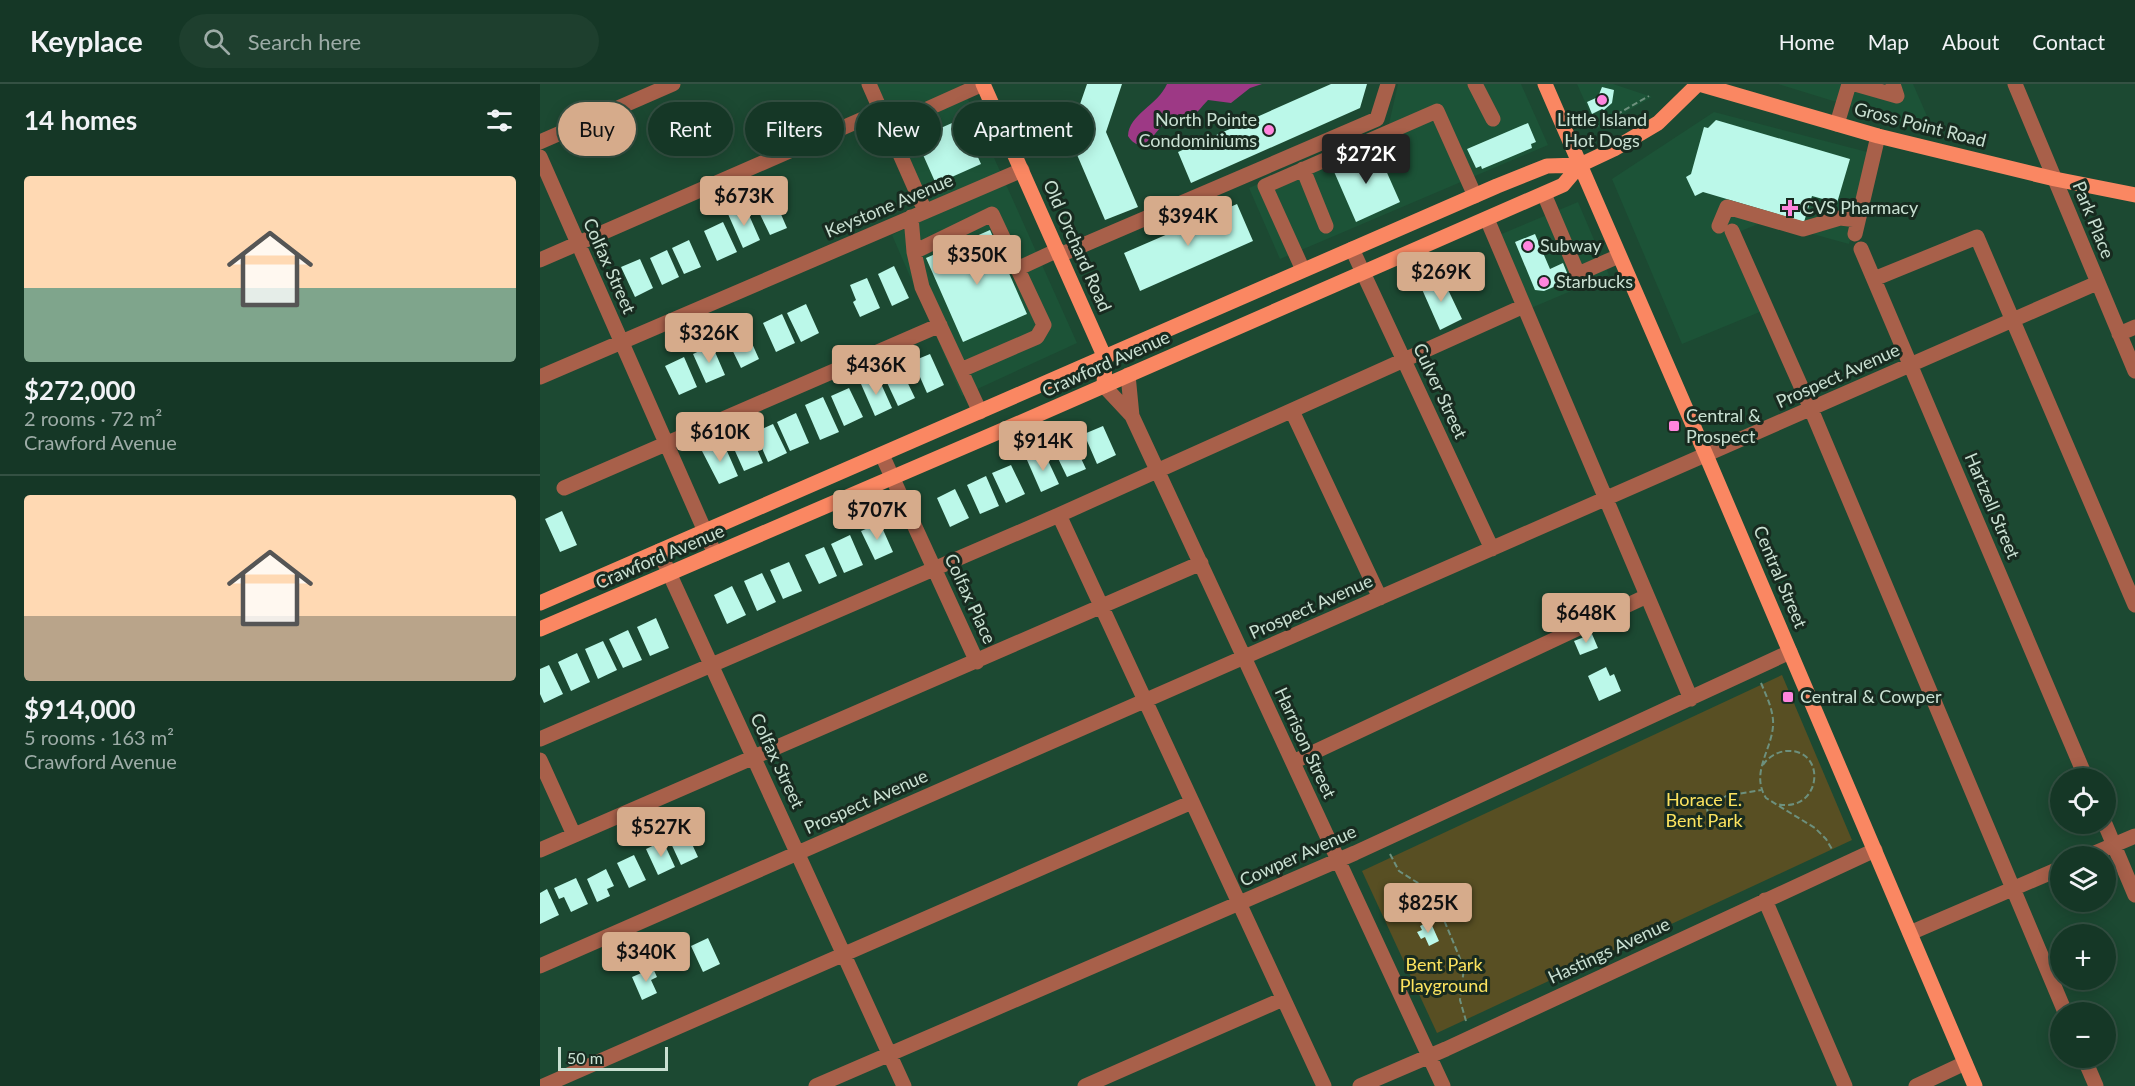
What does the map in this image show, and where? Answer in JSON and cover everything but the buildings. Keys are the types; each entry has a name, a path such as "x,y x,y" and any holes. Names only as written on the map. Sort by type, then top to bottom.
{"main road":[{"name":"Old Orchard Road","path":"983,84 1105,358 1104,386"},
{"name":"Central Street","path":"1545,84 1976,1086"},
{"name":"Crawford Avenue","path":"540,603 1475,196 1547,166 1580,165 1614,149 1658,123 1698,84"},
{"name":"Gross Point Road","path":"1698,84 1878,136 2055,179 2135,195"},
{"name":"Crawford Avenue","path":"540,629 1544,194 1563,185 1580,165"},
{"name":"Old Orchard Road","path":"1105,358 1128,375"}],"street":[{"path":"540,142 673,84"},
{"path":"941,103 983,84"},
{"path":"1017,269 1377,119 1388,84"},
{"path":"1475,84 1493,119"},
{"path":"1837,124 1850,84"},
{"path":"1855,84 1897,96 1893,84"},
{"name":"Park Place","path":"2015,84 2135,371"},
{"path":"874,86 878,102"},
{"path":"1303,270 1265,186 1437,111 1475,196"},
{"path":"540,260 856,122"},
{"path":"1878,136 1856,227 1840,218 1803,229 1727,207 1725,228 1810,409 2061,1002"},
{"path":"897,156 918,214 914,252 922,287 980,412"},
{"name":"Colfax Street","path":"540,157 715,554"},
{"name":"Keystone Avenue","path":"540,377 1022,170"},
{"path":"1303,170 1326,226"},
{"path":"1544,194 1578,274 1620,256"},
{"path":"914,252 992,214 1044,325 1036,337 961,370"},
{"path":"1487,219 1691,699"},
{"path":"1874,279 1977,237 2135,604"},
{"name":"Culver Street","path":"1352,249 1492,549"},
{"name":"Hartzell Street","path":"1861,249 2082,768"},
{"name":"Prospect Avenue","path":"540,966 2097,284"},
{"path":"540,740 1059,515 1524,306"},
{"path":"564,488 940,325"},
{"path":"2119,334 2135,327"},
{"name":"Harrison Street","path":"1128,375 1132,416"},
{"name":"Harrison Street","path":"1104,386 1132,416 1443,1086"},
{"path":"1292,411 1380,598"},
{"name":"Colfax Place","path":"882,455 977,662"},
{"path":"1059,515 1324,1086"},
{"name":"Colfax Street","path":"659,551 904,1086"},
{"path":"540,850 1201,563"},
{"path":"1293,762 1647,596"},
{"name":"Cowper Avenue","path":"816,1086 1338,860 1790,652"},
{"path":"540,760 574,835"},
{"path":"543,1086 1192,802"},
{"path":"2109,834 2135,895"},
{"path":"2114,845 2135,836"},
{"name":"Hastings Avenue","path":"1360,1086 1875,850"},
{"path":"1910,933 2050,873"},
{"path":"1766,900 1845,1086"},
{"path":"1085,1086 1283,999"},
{"path":"1916,1086 1965,1063"},
{"path":"2088,1068 2096,1086"}],"path":[{"path":"1593,128 1649,96"},
{"path":"1761,683 1773,720 1760,771 1761,790 1766,798 1815,828 1826,839 1833,851"},
{"path":"1760,771 1764,762 1771,756 1790,751 1808,758 1812,766 1814,784 1809,795 1799,802 1786,806 1774,803"},
{"path":"1707,809 1726,796 1761,790"},
{"path":"1703,803 1709,818"},
{"path":"1390,854 1399,871 1429,890 1434,896 1464,968 1460,1000 1467,1021"}],"shaded area":[{"path":"874,84 961,84 969,102 953,102 953,156 993,156 1077,343 962,396 892,235 935,214 908,156 941,156 941,102 882,102"},
{"path":"1167,84 1262,84 1250,88 1231,103 1208,100 1190,117 1168,121 1145,143 1134,142 1128,136 1133,122 1157,98"},
{"path":"1398,84 1521,84 1548,145 1280,259 1249,188 1389,124"},
{"path":"1577,84 1613,84 1652,97 1597,129"},
{"path":"1778,84 1913,84 1934,132"},
{"path":"1714,112 1871,153 1849,244 1765,221 1734,234 1767,309 1682,344 1612,179"},
{"path":"1578,202 1609,275 1531,308 1499,235"}],"green space":[{"name":"Horace E. Bent Park","path":"1782,675 1852,840 1437,1033 1362,871"}],"place":[{"name":"Little Island Hot Dogs","path":"1602,100"},
{"name":"North Pointe Condominiums","path":"1269,130"},
{"name":"CVS Pharmacy","path":"1790,208"},
{"name":"Subway","path":"1528,246"},
{"name":"Starbucks","path":"1544,282"},
{"name":"Central & Prospect","path":"1674,426"},
{"name":"Central & Cowper","path":"1788,697"}],"park label":[{"name":"Bent Park Playground","path":"1444,975"}]}
